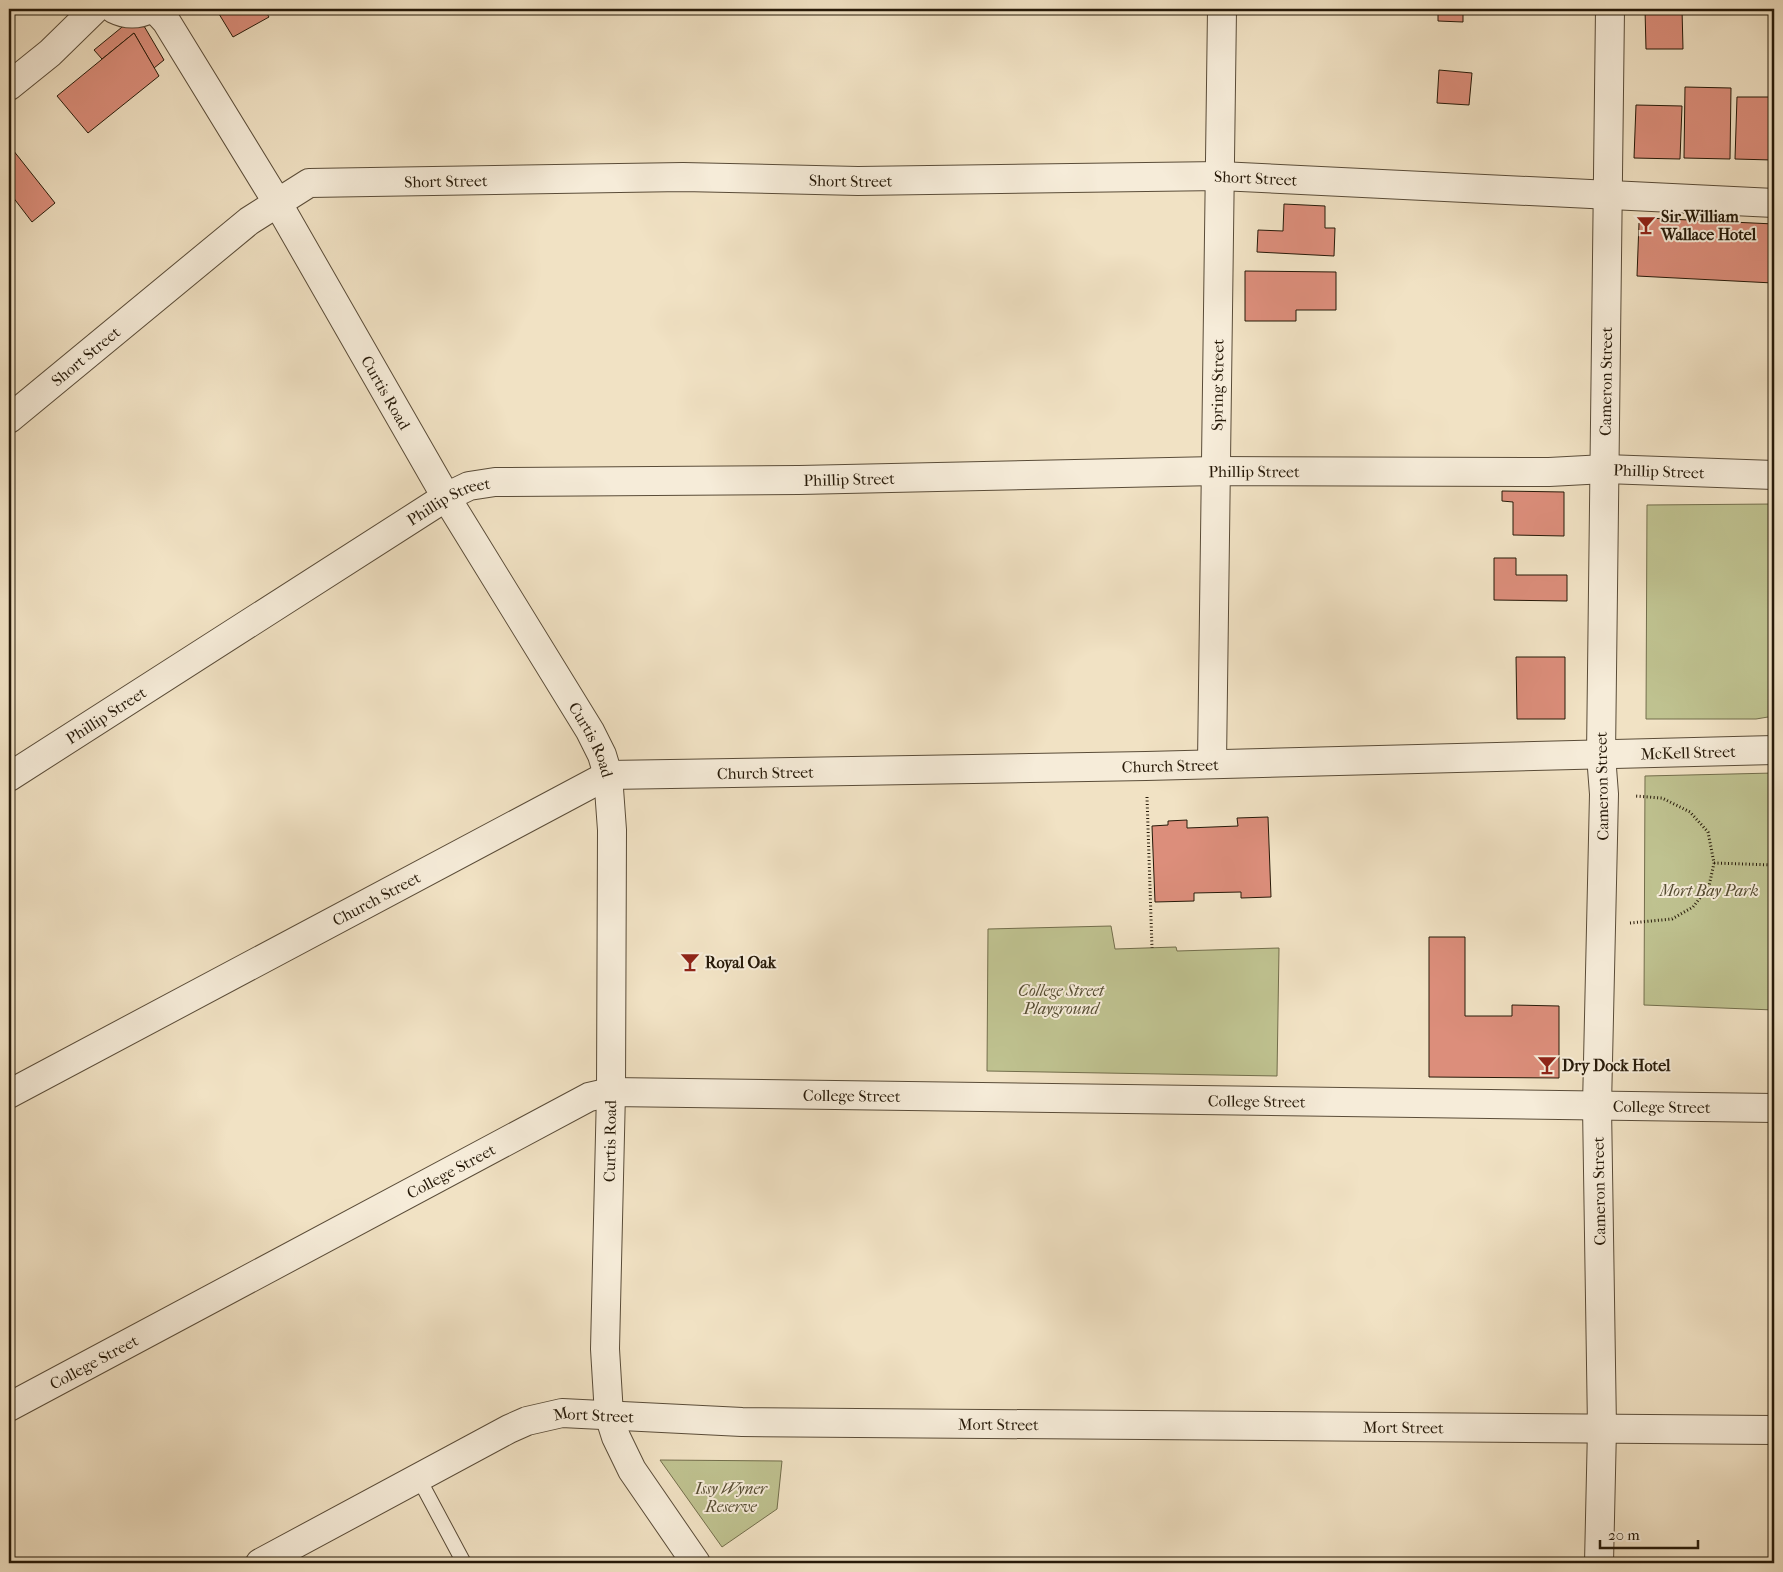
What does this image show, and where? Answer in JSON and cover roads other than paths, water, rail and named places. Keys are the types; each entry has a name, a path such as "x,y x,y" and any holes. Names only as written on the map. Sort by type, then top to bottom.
{"street":[{"path":"9,86 50,52 95,9"},
{"path":"114,9 129,14 138,14 150,9"},
{"name":"Curtis Road","path":"156,9 166,21 276,202 446,497 590,731 602,755 608,775 612,830 611,1092 605,1349 609,1415 616,1437 632,1470 696,1563"},
{"name":"Spring Street","path":"1212,764 1222,9"},
{"name":"Cameron Street","path":"1599,1563 1602,1428 1597,1106 1604,794 1601,755 1610,9"},
{"name":"Short Street","path":"9,419 249,221 276,202 309,183 682,178 858,181 1220,176 1774,203"},
{"name":"Phillip Street","path":"9,777 446,497 470,486 495,482 819,479 1216,471 1549,472 1605,469 1774,475"},
{"name":"McKell Street","path":"1601,755 1774,750"},
{"name":"Church Street","path":"9,1094 608,775 1146,766 1601,755"},
{"name":"College Street","path":"9,1407 589,1097 611,1092 1774,1108"},
{"name":"Mort Street","path":"260,1563 418,1477 527,1421 562,1412 742,1422 1774,1430"}],"lane":[{"path":"418,1477 464,1563"}],"place":[{"name":"Sir William Wallace Hotel","path":"1646,225"},
{"name":"Royal Oak","path":"690,962"},
{"name":"Dry Dock Hotel","path":"1547,1065"}],"park label":[{"name":"Mort Bay Park","path":"1709,890"},
{"name":"College Street Playground","path":"1061,999"},
{"name":"Issy Wyner Reserve","path":"731,1497"}]}
